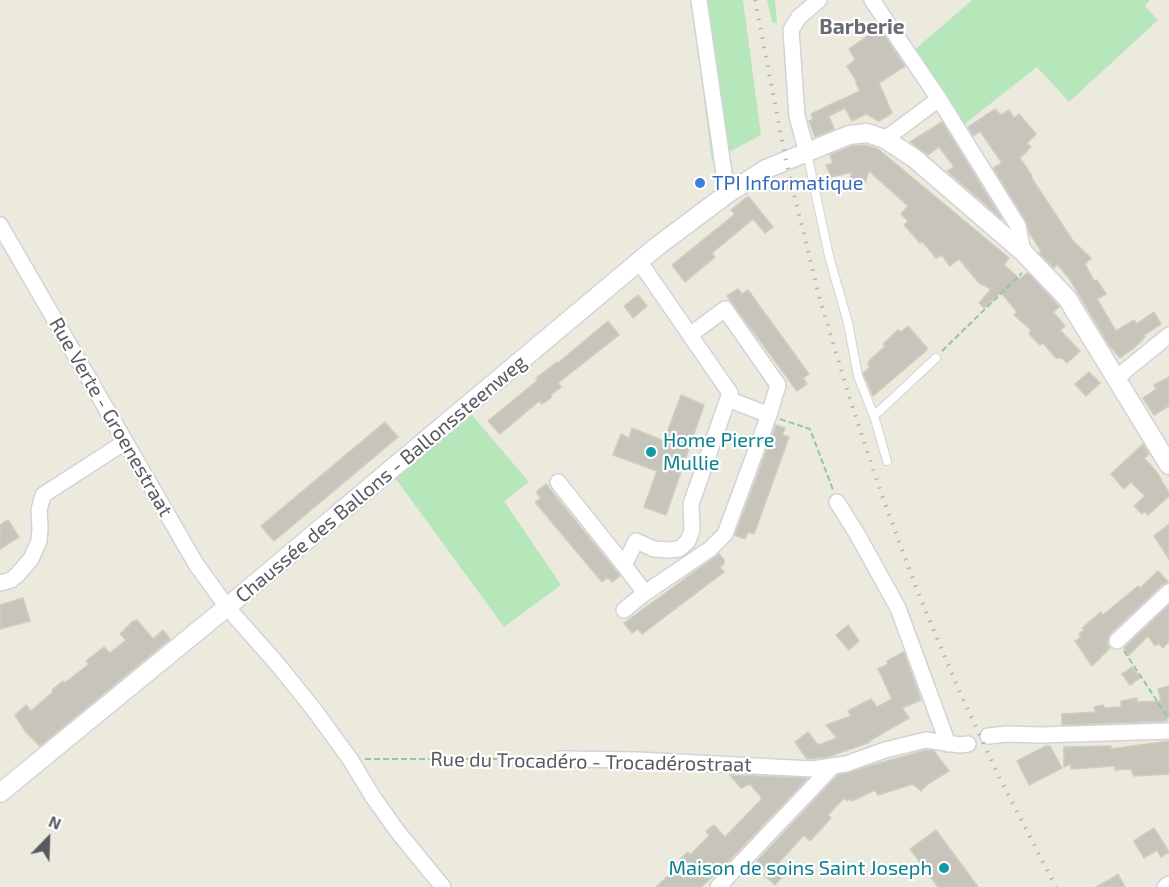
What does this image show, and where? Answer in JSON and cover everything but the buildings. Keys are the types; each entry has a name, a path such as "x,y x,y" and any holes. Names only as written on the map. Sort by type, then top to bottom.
{"street":[{"path":"699,0 727,194"},
{"path":"807,153 797,116 791,30 799,17 819,0"},
{"path":"872,0 939,99 1018,226 1027,258"},
{"path":"939,99 885,139 914,158 1027,258 1067,298 1169,465"},
{"name":"Chaussée des Ballons - Ballonssteenweg","path":"0,793 513,369 577,312 727,194 766,170 849,135 867,133 885,139"},
{"name":"Rue Verte - Groenestraat","path":"0,225 196,564 227,607 279,666 350,759 392,823 443,887"},
{"path":"624,565 636,541 654,549 669,550 679,549 688,541 692,530 690,504 730,393 639,261"},
{"path":"624,610 710,549 725,534 778,385 725,309 690,335"},
{"path":"1115,379 1169,334"},
{"path":"728,399 769,415"},
{"path":"0,583 11,580 31,559 39,541 39,510 43,495 125,442"},
{"path":"558,482 645,593"},
{"path":"837,502 898,608 948,744"},
{"path":"1118,641 1169,592"},
{"path":"988,736 1169,731"},
{"name":"Rue du Trocadéro - Trocadérostraat","path":"560,759 638,760 813,769 832,767 926,740 948,744 968,744"},
{"path":"718,887 832,767"},
{"path":"1165,887 1169,884"}],"lane":[{"path":"807,153 829,256 848,323 858,376 874,416 887,461"},
{"path":"874,416 936,358"}],"path":[{"path":"936,358 1027,258"},
{"path":"769,415 810,429 837,502"},
{"path":"1118,641 1169,720"},
{"name":"Rue du Trocadéro - Trocadérostraat","path":"350,759 560,759"}],"green space":[{"path":"691,0 743,0 761,135 712,161"},
{"path":"767,0 775,0 777,24 772,22"},
{"path":"972,0 1150,0 1145,6 1158,20 1069,102 1037,67 962,126 912,52"},
{"path":"461,402 529,482 504,501 561,585 504,627 396,479 443,437"}],"railway":[{"path":"755,0 786,161 819,296 881,493 917,590 957,686 998,775 1056,887"}],"place":[{"name":"TPI Informatique","path":"700,183"},
{"name":"Home Pierre Mullie","path":"651,452"},
{"name":"Maison de soins Saint Joseph","path":"944,868"}],"district":[{"name":"Barberie","path":"862,27"}]}
